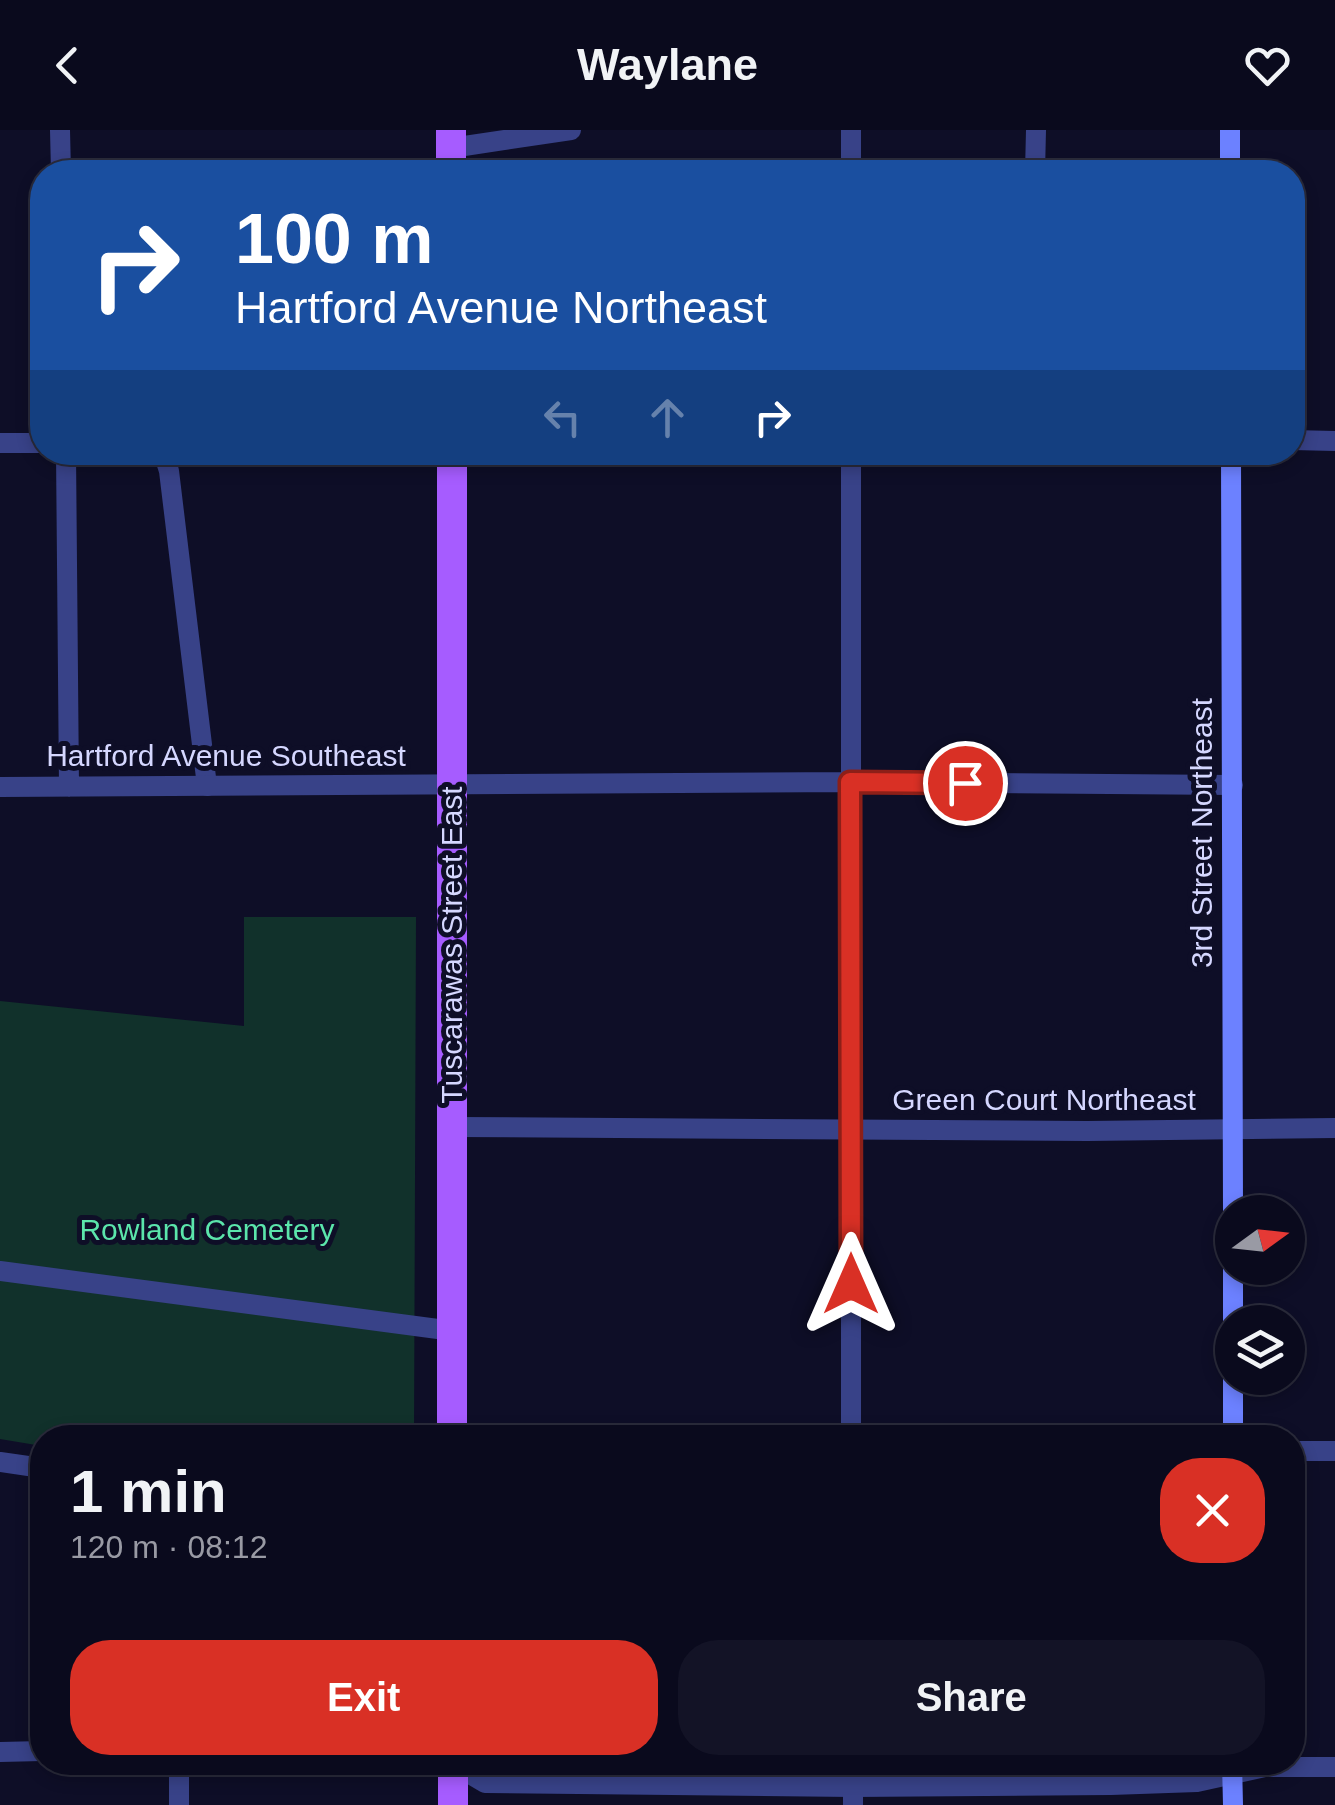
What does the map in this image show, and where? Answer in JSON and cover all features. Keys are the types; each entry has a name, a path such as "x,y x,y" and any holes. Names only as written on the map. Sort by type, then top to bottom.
{"main road":[{"name":"Tuscarawas Street East","path":"452,465 452,1425"},
{"path":"452,1775 453,1805"}],"street":[{"path":"60,130 61,160"},
{"path":"452,150 571,130"},
{"path":"850,130 850,160"},
{"path":"1035,160 1036,130"},
{"path":"1230,130 1230,160"},
{"path":"1305,440 1335,441"},
{"path":"0,443 30,443"},
{"path":"66,465 69,787"},
{"path":"167,465 207,786"},
{"path":"851,465 851,1425"},
{"name":"3rd Street Northeast","path":"1231,465 1233,1195"},
{"name":"Hartford Avenue Southeast","path":"0,787 850,782 1232,786"},
{"name":"Green Court Northeast","path":"453,1128 1335,1128"},
{"path":"0,1271 452,1330"},
{"path":"1233,1395 1234,1425"},
{"path":"1305,1451 1335,1451"},
{"path":"0,1462 30,1466"},
{"path":"0,1752 30,1752"},
{"path":"1305,1766 1335,1766"},
{"path":"178,1775 179,1805"},
{"path":"472,1775 485,1783 853,1796 1198,1782 1215,1775"},
{"path":"1232,1775 1233,1805"}],"green space":[{"name":"Rowland Cemetery","path":"244,917 416,917 414,1425 30,1425 30,1444 0,1439 0,1001 244,1026"}],"route":[{"path":"851,1284 850,782 965,783"}]}
